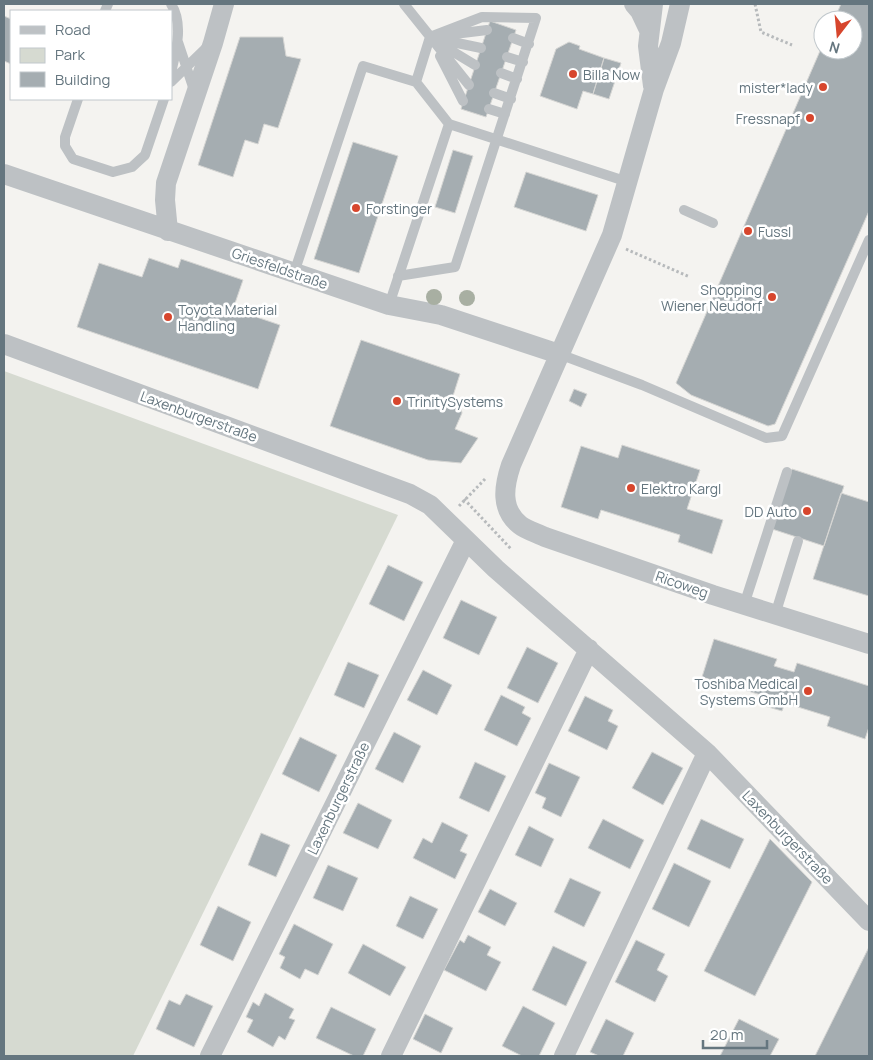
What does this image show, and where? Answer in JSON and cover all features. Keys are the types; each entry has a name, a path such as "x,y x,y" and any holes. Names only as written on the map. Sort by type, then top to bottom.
{"street":[{"path":"168,231 165,200 166,183 213,43 224,4"},
{"path":"634,4 640,11 649,30"},
{"path":"653,4 648,46 654,89"},
{"path":"520,525 507,505 505,483 558,354 609,242 654,89 671,43 680,4"},
{"name":"Griesfeldstraße","path":"4,174 389,305 441,315 558,354"},
{"name":"Laxenburgerstraße","path":"4,344 410,494 430,505 496,569 707,753 869,921"},
{"name":"Ricoweg","path":"520,525 545,537 587,552 774,615 869,644"},
{"name":"Laxenburgerstraße","path":"210,1056 466,540"},
{"path":"391,1056 589,649"},
{"path":"564,1056 707,753"}],"lane":[{"path":"171,4 177,12 178,41 172,68"},
{"path":"404,4 469,84"},
{"path":"398,276 455,267 536,18 482,17 430,37"},
{"path":"430,37 487,30"},
{"path":"430,37 481,48"},
{"path":"430,37 475,65"},
{"path":"416,82 430,37"},
{"path":"430,37 463,100"},
{"path":"513,38 528,44"},
{"path":"178,41 195,94"},
{"path":"172,81 213,43"},
{"path":"507,56 523,62"},
{"path":"294,273 363,66 416,82 449,124 628,182"},
{"path":"501,73 517,79"},
{"path":"494,93 511,99"},
{"path":"78,100 65,137 65,146 73,159 113,172 132,168 145,155 164,100"},
{"path":"489,109 505,114"},
{"path":"389,305 449,124"},
{"path":"684,210 713,223"},
{"path":"558,354 642,385 766,438 782,436 869,240"},
{"path":"744,605 787,472"},
{"path":"774,615 798,541"}],"path":[{"path":"755,4 761,32 792,45"},
{"path":"609,242 690,276"},
{"path":"446,521 464,499 490,474 511,465"},
{"path":"464,499 512,550"},
{"path":"496,569 512,550 520,525"}],"green space":[{"path":"4,371 398,515 133,1056 4,1056"}],"building":[{"name":"Shopping Wiener Neudorf","path":"841,4 869,4 869,211 775,424 768,426 691,395 676,383 816,60 863,60 863,10 838,10"},
{"path":"4,16 10,19 10,64 4,61"},
{"path":"490,21 516,30 486,117 461,109"},
{"path":"240,37 283,37 286,56 301,59 278,128 264,124 258,144 245,140 233,177 198,165"},
{"name":"Billa Now","path":"569,42 580,46 579,49 604,58 593,94 583,91 577,109 540,96 556,49"},
{"path":"604,58 621,63 609,99 593,94"},
{"name":"Forstinger","path":"353,142 398,156 359,273 314,259"},
{"path":"453,150 473,156 455,213 435,207"},
{"path":"526,172 598,195 586,231 514,207"},
{"name":"Toyota Material Handling","path":"149,258 178,268 181,259 243,280 233,309 280,325 258,389 77,327 99,263 142,277"},
{"name":"TrinitySystems","path":"361,340 460,374 452,399 460,404 462,413 455,429 478,438 461,463 428,460 330,426"},
{"path":"574,389 587,394 581,407 569,401"},
{"name":"Elektro Kargl","path":"622,445 700,470 687,509 723,520 712,554 678,542 680,535 601,510 598,519 561,507 581,446 618,458"},
{"name":"DD Auto","path":"792,469 844,486 824,546 772,529"},
{"path":"841,493 869,502 869,596 813,579"},
{"path":"388,565 423,582 404,621 369,604"},
{"path":"461,600 497,617 479,655 443,638"},
{"name":"Toshiba Medical Systems GmbH","path":"714,639 777,659 774,666 794,672 797,663 869,686 869,727 865,739 827,726 830,717 785,703 782,711 758,704 761,695 702,677"},
{"path":"527,647 558,663 538,703 507,688"},
{"path":"348,662 379,675 364,708 334,695"},
{"path":"423,670 452,685 437,715 407,700"},
{"path":"501,695 525,707 522,713 531,718 517,746 484,730"},
{"path":"585,696 613,710 608,721 618,726 607,750 568,731"},
{"path":"394,732 421,746 403,783 375,769"},
{"path":"300,737 337,755 319,792 282,774"},
{"path":"652,752 683,768 663,805 632,788"},
{"path":"475,762 506,776 489,812 459,798"},
{"path":"549,763 580,777 561,817 542,808 546,798 535,793"},
{"path":"358,803 392,820 378,849 343,833"},
{"path":"603,819 644,840 630,869 588,848"},
{"path":"701,819 744,839 730,869 687,849"},
{"path":"442,822 468,835 460,851 467,854 455,879 413,858 423,838 432,843"},
{"path":"529,826 554,839 541,867 515,855"},
{"path":"261,833 290,845 276,877 248,865"},
{"path":"770,839 812,882 755,996 704,971"},
{"path":"674,863 711,881 689,927 652,909"},
{"path":"328,865 358,878 343,911 313,898"},
{"path":"570,878 601,892 584,927 554,912"},
{"path":"490,889 517,903 505,926 478,912"},
{"path":"410,896 438,909 423,939 396,926"},
{"path":"218,906 251,922 233,961 200,945"},
{"path":"294,924 333,944 318,975 305,969 300,979 280,968 285,957 279,954"},
{"path":"468,935 491,947 487,955 501,962 486,991 444,970 460,940 464,943"},
{"path":"636,940 665,954 657,970 668,976 655,1002 615,982"},
{"path":"363,944 406,967 390,996 348,973"},
{"path":"553,946 587,962 566,1006 532,990"},
{"path":"869,947 869,1056 815,1056"},
{"path":"265,993 294,1009 289,1018 295,1020 285,1040 279,1036 273,1047 247,1032 253,1020 246,1017 253,1002 259,1006"},
{"path":"186,994 213,1006 194,1047 156,1029 169,1000 180,1005"},
{"path":"523,1006 555,1023 539,1056 522,1056 502,1046"},
{"path":"331,1007 376,1029 363,1056 354,1056 316,1038"},
{"path":"425,1014 453,1028 441,1053 413,1039"},
{"path":"606,1019 634,1033 623,1056 599,1056 590,1052"},
{"path":"739,1019 779,1039 770,1056 720,1056"}],"place":[{"name":"Billa Now","path":"573,74"},
{"name":"mister*lady","path":"823,87"},
{"name":"Fressnapf","path":"810,118"},
{"name":"Forstinger","path":"356,208"},
{"name":"Fussl","path":"748,231"},
{"name":"Shopping Wiener Neudorf","path":"772,297"},
{"name":"Toyota Material Handling","path":"168,317"},
{"name":"TrinitySystems","path":"397,401"},
{"name":"Elektro Kargl","path":"631,488"},
{"name":"DD Auto","path":"807,511"},
{"name":"Toshiba Medical Systems GmbH","path":"808,691"}]}
